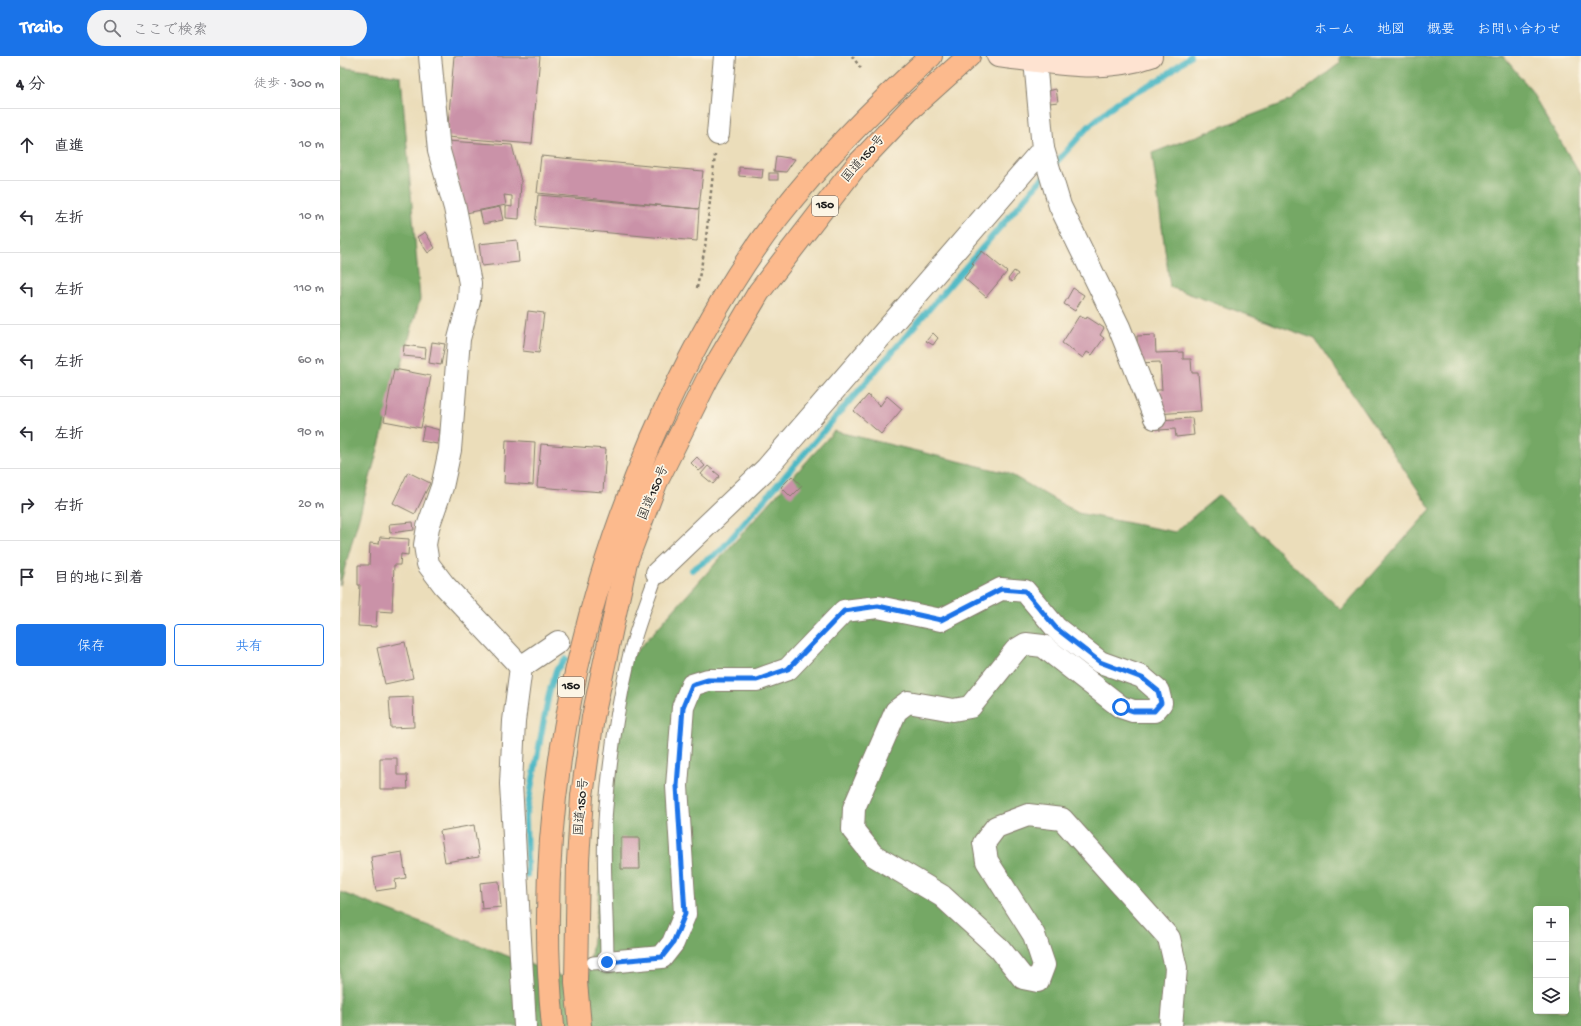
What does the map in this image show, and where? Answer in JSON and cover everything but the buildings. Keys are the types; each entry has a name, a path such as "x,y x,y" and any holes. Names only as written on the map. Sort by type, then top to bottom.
{"highway":[{"name":"国道150号","path":"553,1026 548,976 548,913 551,846 558,767 571,688 590,610 628,494 676,384 707,325 777,219 816,170 876,106 931,56"},
{"name":"国道150号","path":"580,1026 576,982 576,919 582,796 587,756 605,656 626,562 656,484 708,378 759,292 856,166 909,110 969,56"}],"street":[{"path":"430,56 439,152 455,208 470,283 469,300 459,339 450,450 442,487 428,527 426,551 428,564 444,585 521,667"},
{"path":"718,134 725,56"},
{"path":"998,56 1100,65 1128,63 1151,56"},
{"path":"1035,60 1043,149 1060,206 1119,327 1155,418"},
{"path":"657,573 766,468 1043,149"},
{"path":"600,963 662,957 673,943 685,914 677,786 683,707 692,685 708,680 757,680 788,669 844,611 878,606 941,620 1001,589 1025,591 1056,628 1100,662 1142,678 1158,691 1161,703 1154,711 1133,711 1121,707 1043,646 1026,644 1016,650 970,707 953,710 908,702 896,711 854,808 853,830 873,855 942,896 1000,949 1023,978 1038,981 1044,965 1034,935 987,862 984,843 996,827 1028,816 1062,819 1169,938 1176,968 1171,1026"},
{"path":"525,1026 511,784 514,721 521,667 558,642"}],"lane":[{"path":"600,963 607,797 628,661 637,628 657,573"}],"path":[{"path":"852,56 862,70"},
{"path":"697,288 705,247 718,134"}],"green space":[{"path":"1340,56 1503,56 1528,86 1581,176 1581,1026 582,1026 628,661 834,431 1008,473 1078,513 1175,532 1219,495 1341,610 1431,509 1315,339 1170,287 1152,153 1292,100 1340,63"},
{"path":"340,67 401,76 420,299 340,585"},
{"path":"340,892 576,982 575,1026 340,1026"}],"waterway":[{"path":"1053,166 1089,126 1116,103 1165,76 1190,56"},
{"path":"692,570 720,551 1046,174"},
{"path":"527,875 526,816 549,693 556,670 566,659"}],"route":[{"path":"607,962 662,957 673,943 685,914 677,786 683,707 692,685 708,680 757,680 788,669 844,611 878,606 941,620 1001,589 1025,591 1056,628 1100,662 1142,678 1158,691 1161,703 1154,711 1133,711 1121,707"}]}
